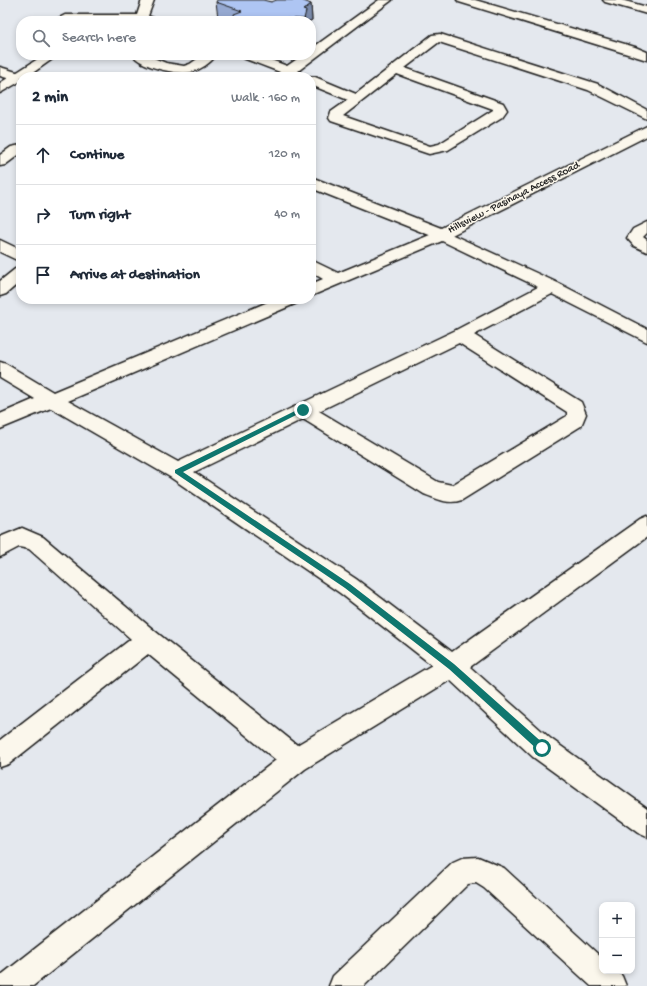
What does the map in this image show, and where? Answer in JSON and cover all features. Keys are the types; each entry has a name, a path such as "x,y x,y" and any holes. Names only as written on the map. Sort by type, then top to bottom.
{"street":[{"path":"145,16 148,0"},
{"path":"316,52 386,0"},
{"path":"463,0 647,56"},
{"path":"609,0 647,11"},
{"path":"66,15 82,16"},
{"path":"395,69 498,106 500,110 497,114 443,147 429,150 338,120 336,115 355,98 436,38 445,38 593,87 647,115"},
{"path":"28,72 45,60"},
{"path":"145,60 183,70 196,66 204,60"},
{"path":"258,60 282,72"},
{"path":"289,72 305,60"},
{"path":"0,71 16,77"},
{"path":"0,89 16,80"},
{"path":"316,82 355,98"},
{"name":"Hillsview - Pasinaya Access Road","path":"316,184 442,235 647,130"},
{"path":"0,162 16,150"},
{"path":"647,227 638,232 635,238 647,247"},
{"path":"316,288 442,235 552,287 647,336"},
{"path":"0,245 16,254"},
{"path":"316,268 337,279"},
{"path":"0,290 16,277"},
{"path":"177,472 460,335 552,287"},
{"path":"0,422 279,304"},
{"path":"303,410 431,488 444,493 455,494 574,421 577,414 574,407 460,335"},
{"path":"0,369 50,400 177,472 348,586 452,666 542,748 647,824"},
{"path":"10,986 296,760 452,666 647,525"},
{"path":"0,548 18,537 28,538 36,543 148,640 296,760"},
{"path":"0,755 148,640"},
{"path":"344,986 462,871 478,870 494,878 612,986"}],"building":[{"path":"217,0 263,0 271,2 277,0 301,0 311,4 303,10 306,11 305,16 234,16 234,14 242,11 216,2"}],"route":[{"path":"303,410 177,472 348,586 452,666 521,731 542,748"}]}
